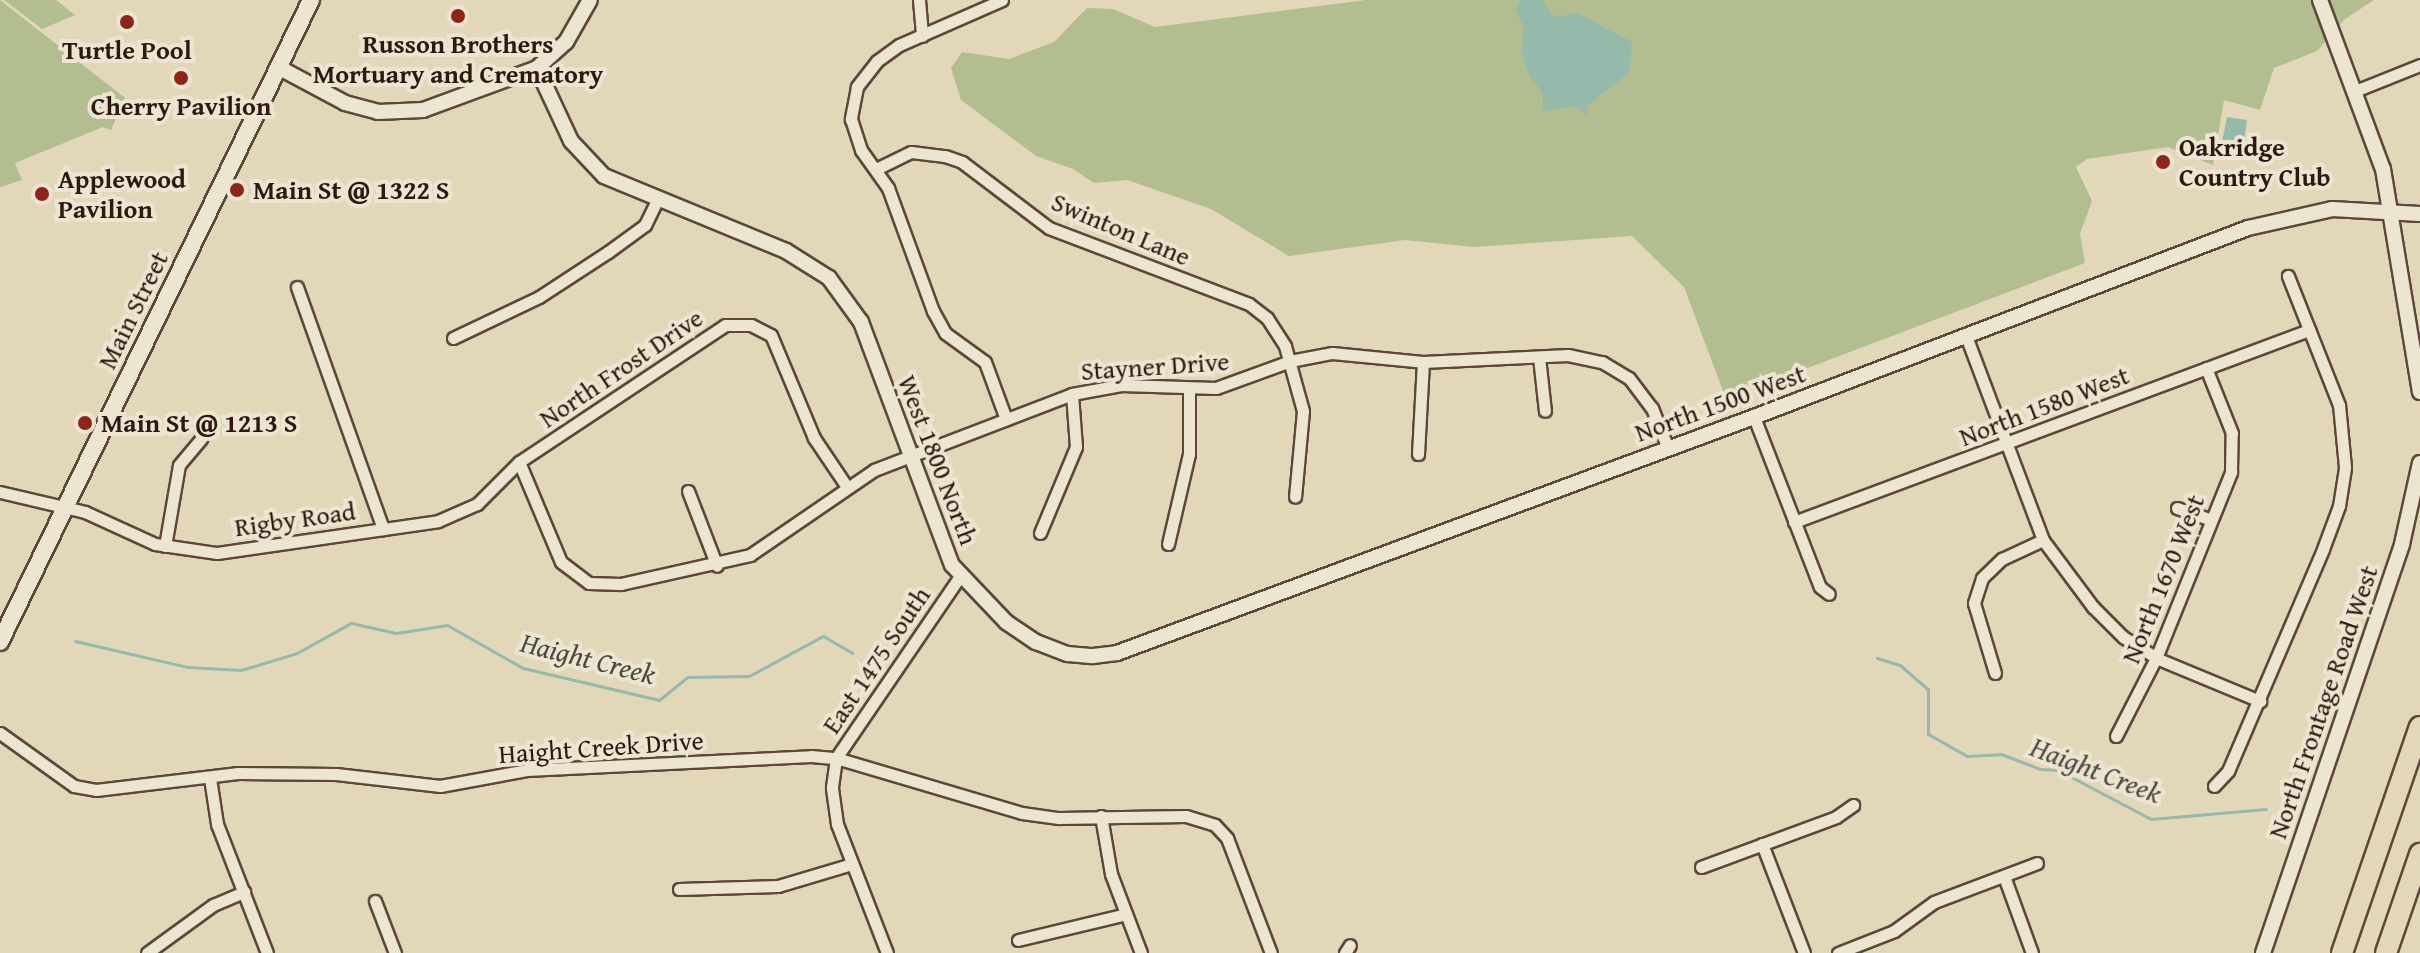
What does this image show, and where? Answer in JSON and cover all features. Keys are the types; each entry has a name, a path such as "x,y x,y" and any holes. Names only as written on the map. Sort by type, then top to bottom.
{"highway":[{"path":"2342,953 2420,727"},
{"path":"2386,953 2420,854"}],"main road":[{"name":"Main Street","path":"0,642 311,0"}],"street":[{"path":"278,67 345,103 396,113 423,110 537,68 566,42 590,0"},
{"path":"919,0 922,36"},
{"path":"1002,0 922,36 877,61 857,87 851,119 861,150 888,188 933,311 945,333 985,362 1006,419"},
{"path":"2320,0 2378,153 2391,210 2420,392"},
{"path":"2355,91 2420,65"},
{"name":"West 1800 North","path":"537,68 571,141 604,176 656,202 809,262 829,278 861,322 910,457 960,576 1006,622 1068,654"},
{"name":"Swinton Lane","path":"876,169 911,152 962,162 1049,228 1249,304 1278,332 1290,361 1303,411 1295,497"},
{"path":"453,338 539,297 608,252 645,225 656,202"},
{"name":"North 1500 West","path":"1068,654 1117,653 1667,446 1754,417 2264,223 2332,209 2420,214"},
{"path":"2214,786 2228,771 2260,701 2339,506 2345,440 2339,405 2288,276"},
{"path":"297,287 383,529"},
{"name":"North Frost Drive","path":"519,462 725,325 751,325 771,335 784,357 814,438 847,487"},
{"name":"North 1580 West","path":"1794,522 2309,330"},
{"path":"1966,336 2043,540 2093,607 2123,637 2156,658 2260,701"},
{"name":"Stayner Drive","path":"519,462 561,562 589,583 621,584 717,566 750,555 874,470 1072,394 1121,385 1189,390 1238,383 1290,361 1332,353 1423,362 1568,355 1602,362 1629,378 1652,408 1667,446"},
{"path":"1539,357 1545,411"},
{"path":"1418,454 1423,362"},
{"name":"North 1670 West","path":"2116,736 2156,658 2231,472 2232,433 2206,368"},
{"path":"1168,544 1189,454 1189,390"},
{"path":"1040,533 1076,447 1072,394"},
{"path":"1754,417 1820,587 1829,594"},
{"path":"165,546 179,465 202,438"},
{"name":"Rigby Road","path":"0,492 65,505 165,546 217,553 383,529 463,513 519,462"},
{"name":"North Frontage Road West","path":"2263,953 2402,544 2420,463"},
{"path":"688,491 717,566"},
{"path":"2177,508 2211,520"},
{"path":"1995,673 1974,603 1982,578 2002,559 2043,540"},
{"name":"East 1475 South","path":"887,953 852,864 833,800 836,758 960,576"},
{"name":"Haight Creek Drive","path":"0,733 74,786 124,790 210,778 336,774 440,786 527,770 836,758 1022,813 1186,816 1215,825 1227,838 1271,953"},
{"path":"210,778 217,824 267,953"},
{"path":"1701,867 1836,817 1853,805"},
{"path":"1101,816 1105,850 1141,953"},
{"path":"1762,844 1804,953"},
{"path":"1838,953 1894,931 1934,902 1987,880 2005,879 2037,863"},
{"path":"679,889 778,886 852,864"},
{"path":"2005,879 2032,953"},
{"path":"147,953 213,905 244,892"},
{"path":"375,901 395,953"},
{"path":"1018,940 1126,914"}],"shaded area":[{"path":"0,0 125,98 111,130 103,127 15,163 22,180 0,187"},
{"path":"4,0 56,0 75,15 42,29"},
{"path":"1366,0 2374,0 2345,19 2317,51 2274,68 2260,110 2224,100 2213,165 2168,147 2087,159 2076,167 2092,201 2080,234 2085,263 1726,399 1684,287 1632,236 1474,247 1405,240 1289,256 1211,209 1127,180 1094,183 1073,169 1036,156 961,100 951,68 962,52 1009,59 1054,42 1087,8 1113,9 1155,27"},
{"path":"1520,0 1542,0 1555,17 1578,13 1632,42 1629,73 1588,105 1587,116 1577,106 1543,111 1543,94 1528,73 1521,51 1524,29 1516,9"},
{"path":"2227,117 2247,120 2242,156 2220,152"}],"waterway":[{"name":"Haight Creek","path":"75,641 188,667 241,670 297,653 351,623 396,633 447,625 523,668 659,700 687,677 749,676 823,636 852,653"},
{"name":"Haight Creek","path":"1877,658 1900,665 1928,689 1928,734 1967,756 2001,754 2040,769 2058,770 2151,819 2266,809"}],"place":[{"name":"Russon Brothers Mortuary and Crematory","path":"458,16"},
{"name":"Turtle Pool","path":"127,22"},
{"name":"Cherry Pavilion","path":"181,78"},
{"name":"Oakridge Country Club","path":"2163,162"},
{"name":"Main St @ 1322 S","path":"237,190"},
{"name":"Applewood Pavilion","path":"42,194"},
{"name":"Main St @ 1213 S","path":"85,423"}]}
